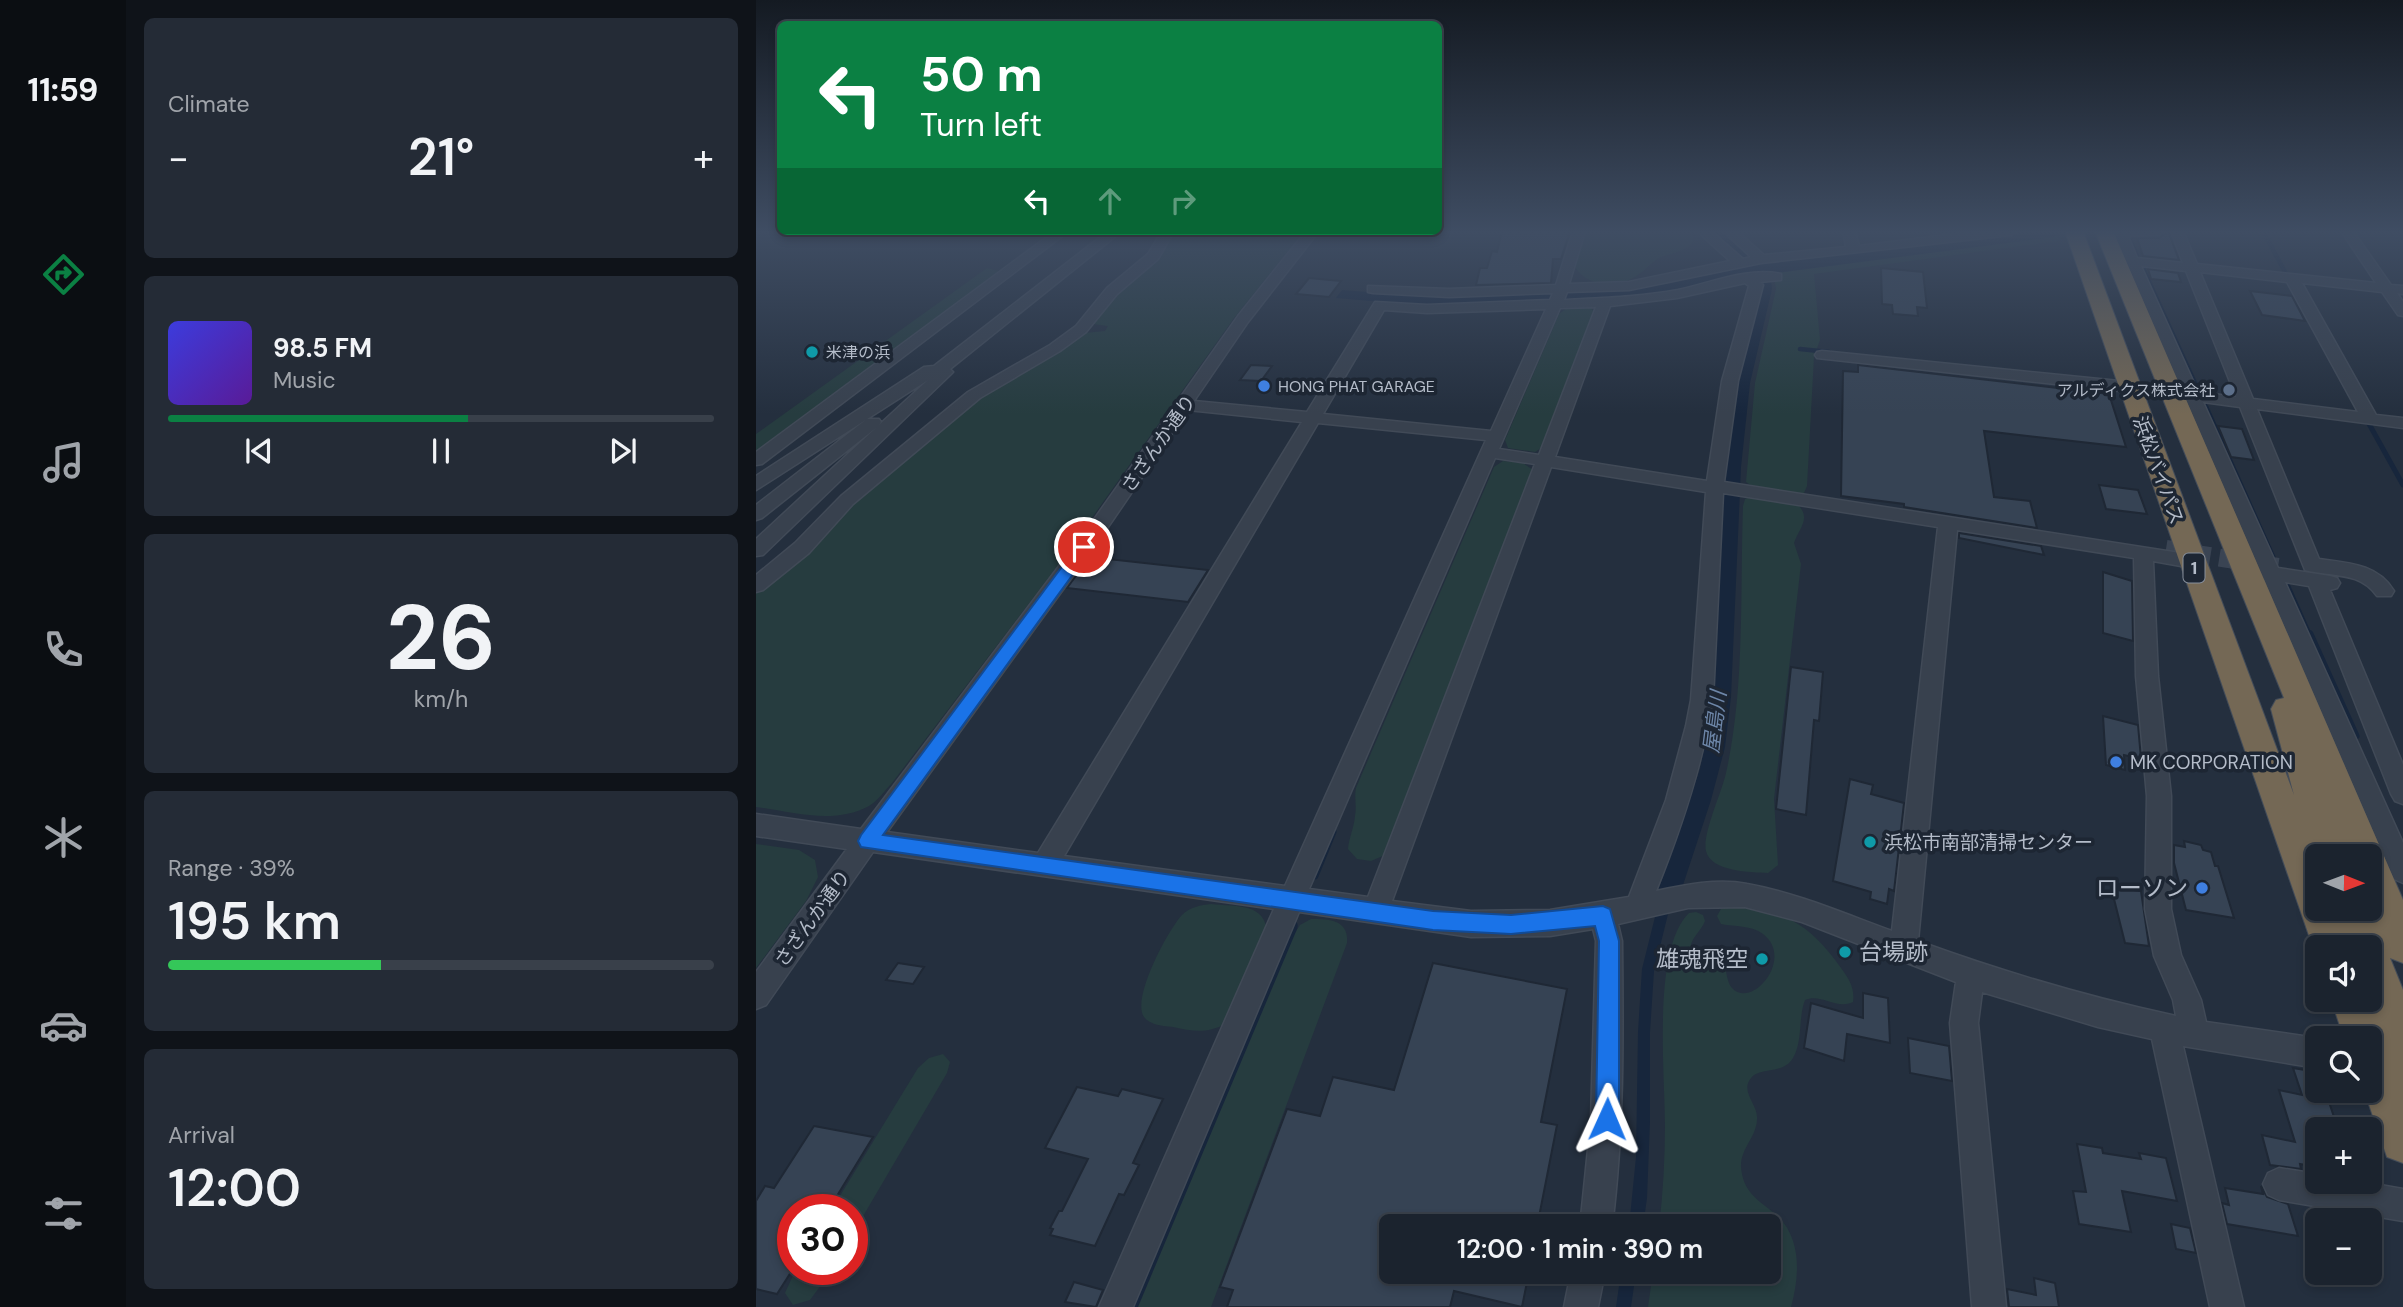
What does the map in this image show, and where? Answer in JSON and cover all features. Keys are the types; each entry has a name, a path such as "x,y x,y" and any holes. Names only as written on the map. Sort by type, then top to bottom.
{"highway":[{"name":"浜松バイパス","path":"2096,292 2305,871"},
{"name":"浜松バイパス","path":"2139,292 2182,394 2265,570 2268,623 2328,767 2370,844"},
{"path":"2268,623 2283,696 2326,844"},
{"name":"浜松バイパス","path":"2382,867 2400,930"},
{"path":"2382,987 2393,1015 2382,1040"},
{"path":"2382,1073 2403,1141"}],"street":[{"path":"756,460 981,292"},
{"path":"756,514 1038,292"},
{"path":"756,585 802,548 840,506 974,395 1055,348 1082,328 1110,292"},
{"name":"さざんか通り","path":"756,995 1078,556 1265,292"},
{"path":"1408,292 1557,297 1604,303 1667,296 1678,292"},
{"path":"1116,1307 1559,292"},
{"path":"1044,866 1380,305 1437,309 1592,292"},
{"path":"1647,906 1642,895 1682,794 1698,730 1716,487 1730,381 1754,292"},
{"path":"2144,292 2182,394 2403,423"},
{"path":"2201,292 2312,565 2366,574 2380,582 2386,592"},
{"path":"2300,292 2370,419"},
{"path":"2390,292 2403,312"},
{"path":"1375,912 1604,303"},
{"path":"1082,328 1103,329"},
{"path":"1822,355 1844,360 2129,387"},
{"path":"756,484 929,370 945,372 756,550"},
{"path":"1184,405 1312,418 1493,444 1545,461 2192,561"},
{"path":"1904,948 1948,523"},
{"path":"2089,545 2088,537 2166,549"},
{"path":"2142,553 2145,566 2147,676 2159,796 2158,909 2168,956 2187,1000 2195,1035"},
{"path":"2265,570 2366,580 2386,592"},
{"path":"2265,570 2386,592"},
{"path":"2265,570 2359,771 2376,844"},
{"path":"2316,580 2400,787"},
{"path":"2328,767 2359,771 2400,787"},
{"path":"756,825 1458,923 1511,925 1603,915 1683,897 1716,894 1773,900 1971,973 2063,1003 2195,1035 2305,1051"},
{"path":"1598,1214 1606,1154 1607,1119 1609,941 1603,915"},
{"path":"1971,973 1965,1023 1989,1307"},
{"path":"2164,1028 2227,1307"},
{"path":"2278,1185 2403,1205"},
{"path":"1581,1307 1586,1284"}],"green space":[{"path":"954,292 971,292 756,451 756,434"},
{"path":"1117,292 1255,292 1059,564 878,798 869,806 842,815 813,816 756,807 756,592 841,513 972,402 1084,333 1105,331 1108,326 1093,324"},
{"path":"1775,292 1816,292 1820,340 1814,357 1807,486 1804,493 1782,494 1746,482 1755,383"},
{"path":"1567,308 1591,308 1595,313 1544,446 1535,452 1508,448 1505,440 1559,314"},
{"path":"1503,461 1523,463 1533,470 1385,855 1371,861 1357,859 1348,849 1356,812 1356,788 1494,467"},
{"path":"1753,496 1797,504 1804,514 1794,543 1801,564 1774,799 1778,865 1768,873 1723,867 1709,858 1706,851 1710,824 1726,773 1732,741 1741,641 1743,506 1745,499"},
{"path":"756,844 799,850 815,860 818,877 806,901 756,968"},
{"path":"1211,904 1249,908 1262,917 1266,925 1267,936 1225,1024 1199,1031 1150,1022 1144,1017 1141,1008 1142,996 1160,949 1182,915 1192,908"},
{"path":"1727,907 1763,910 1793,921 1806,930 1830,953 1847,976 1852,988 1853,1002 1841,1004 1817,998 1805,1000 1793,1058 1783,1067 1755,1075 1748,1083 1748,1093 1755,1107 1757,1124 1741,1160 1742,1176 1752,1194 1775,1214 1660,1214 1665,1137 1663,1013 1665,982 1677,930 1689,913 1703,915 1705,921 1691,943 1692,953 1695,959 1710,960 1725,967 1730,986 1740,993 1759,987 1773,967 1772,944 1758,931 1721,924 1717,916 1721,909"},
{"path":"1311,919 1337,922 1345,930 1347,943 1211,1307 1138,1307 1293,936 1300,925"},
{"path":"943,1054 950,1062 947,1073 868,1208 868,1194 841,1194 918,1068 929,1058"},
{"path":"1781,1220 1790,1233 1797,1269 1791,1307 1648,1307 1651,1284 1781,1284"},
{"path":"789,1285 821,1285 810,1300 793,1305 785,1293"}],"water":[{"path":"1341,292 1430,297 1670,292 1614,300 1509,304 1440,304 1336,298"},
{"name":"屋島川","path":"1753,292 1771,292 1750,383 1741,467 1731,697 1725,747 1683,885 1669,910 1654,971 1650,1032 1647,1198 1645,1214 1630,1214 1636,1157 1642,969 1656,913 1658,891 1700,769 1710,719 1724,486 1737,381"},
{"path":"1619,1284 1634,1284 1631,1307 1616,1307"}],"building":[{"path":"1298,292 1333,292 1329,297 1296,294"},
{"path":"1882,292 1925,292 1927,308 1917,307 1918,316 1893,314 1892,305 1882,304"},
{"path":"2250,292 2292,296 2305,321 2262,315"},
{"path":"1251,365 1272,366 1261,381 1240,380"},
{"path":"1858,365 2109,394 2126,447 1984,431 1994,497 2030,501 2037,528 1904,507 1904,504 1841,496 1843,371 1858,372"},
{"path":"2218,426 2242,429 2254,460 2231,457"},
{"path":"2099,485 2138,490 2147,514 2106,509"},
{"path":"1959,533 2041,546 2044,555 1959,538"},
{"path":"1090,557 1208,570 1188,602 1067,588"},
{"path":"2103,572 2132,581 2133,641 2103,633"},
{"path":"1791,667 1823,672 1819,721 1814,720 1806,815 1776,809"},
{"path":"2103,716 2138,725 2141,759 2124,755 2125,770 2106,765"},
{"name":"浜松市南部清掃センター","path":"1850,779 1873,785 1871,794 1904,803 1894,891 1889,889 1887,904 1870,899 1871,892 1833,881"},
{"name":"ローソン","path":"2184,841 2201,845 2203,850 2211,852 2234,918 2186,910 2174,863 2174,845 2185,847"},
{"path":"2111,887 2141,891 2149,946 2125,943"},
{"path":"898,963 924,967 913,984 886,980"},
{"path":"1433,963 1567,989 1541,1122 1557,1125 1540,1214 1379,1214 1379,1284 1527,1284 1522,1307 1454,1291 1450,1307 1227,1307 1233,1290 1220,1287 1287,1109 1320,1116 1333,1077 1394,1090"},
{"path":"1863,993 1888,998 1890,1043 1847,1034 1844,1061 1804,1048 1811,1003 1863,1018"},
{"path":"1908,1038 1949,1046 1952,1081 1910,1073"},
{"path":"2293,1068 2305,1070 2305,1103 2329,1103 2334,1117 2305,1117 2305,1165 2300,1164 2301,1169 2270,1165 2262,1135 2295,1142 2279,1090 2302,1095"},
{"path":"1077,1087 1118,1096 1122,1089 1163,1099 1133,1163 1139,1165 1124,1195 1119,1194 1095,1246 1050,1235 1053,1229 1050,1228 1059,1211 1062,1211 1088,1159 1045,1148"},
{"path":"814,1126 873,1137 838,1194 777,1194 777,1285 783,1285 777,1294 756,1289 756,1201 765,1186 774,1188"},
{"path":"2077,1144 2102,1148 2103,1153 2141,1159 2139,1153 2166,1158 2177,1201 2122,1191 2131,1232 2079,1224 2073,1191 2086,1192"},
{"path":"2261,1186 2267,1197 2288,1204 2298,1236 2227,1224 2222,1203 2229,1205 2225,1188 2263,1194"},
{"path":"2171,1224 2190,1228 2196,1253 2176,1249"},
{"path":"2034,1278 2055,1283 2059,1307 2009,1307 2007,1289 2036,1295"},
{"path":"1074,1282 1103,1290 1096,1307 1065,1302"}],"waterway":[{"path":"2154,292 2199,392"},
{"path":"1800,349 1829,352"},
{"path":"2203,401 2206,408"},
{"path":"2206,407 2273,557"},
{"path":"2368,422 2403,485"},
{"path":"2286,582 2310,636"},
{"path":"2310,634 2356,736"},
{"path":"1315,876 1333,832"},
{"path":"1133,1307 1293,927"}],"tunnel":[{"path":"2166,549 2278,567"}],"place":[{"name":"米津の浜","path":"812,352"},
{"name":"HONG PHAT GARAGE","path":"1264,386"},
{"name":"アルディクス株式会社","path":"2229,390"},
{"name":"MK CORPORATION","path":"2116,762"},
{"name":"浜松市南部清掃センター","path":"1870,842"},
{"name":"ローソン","path":"2202,888"},
{"name":"台場跡","path":"1845,952"},
{"name":"雄魂飛空","path":"1762,959"}],"route":[{"path":"1084,547 867,841 1471,924 1550,923 1603,915 1609,941 1607,1119"}]}
